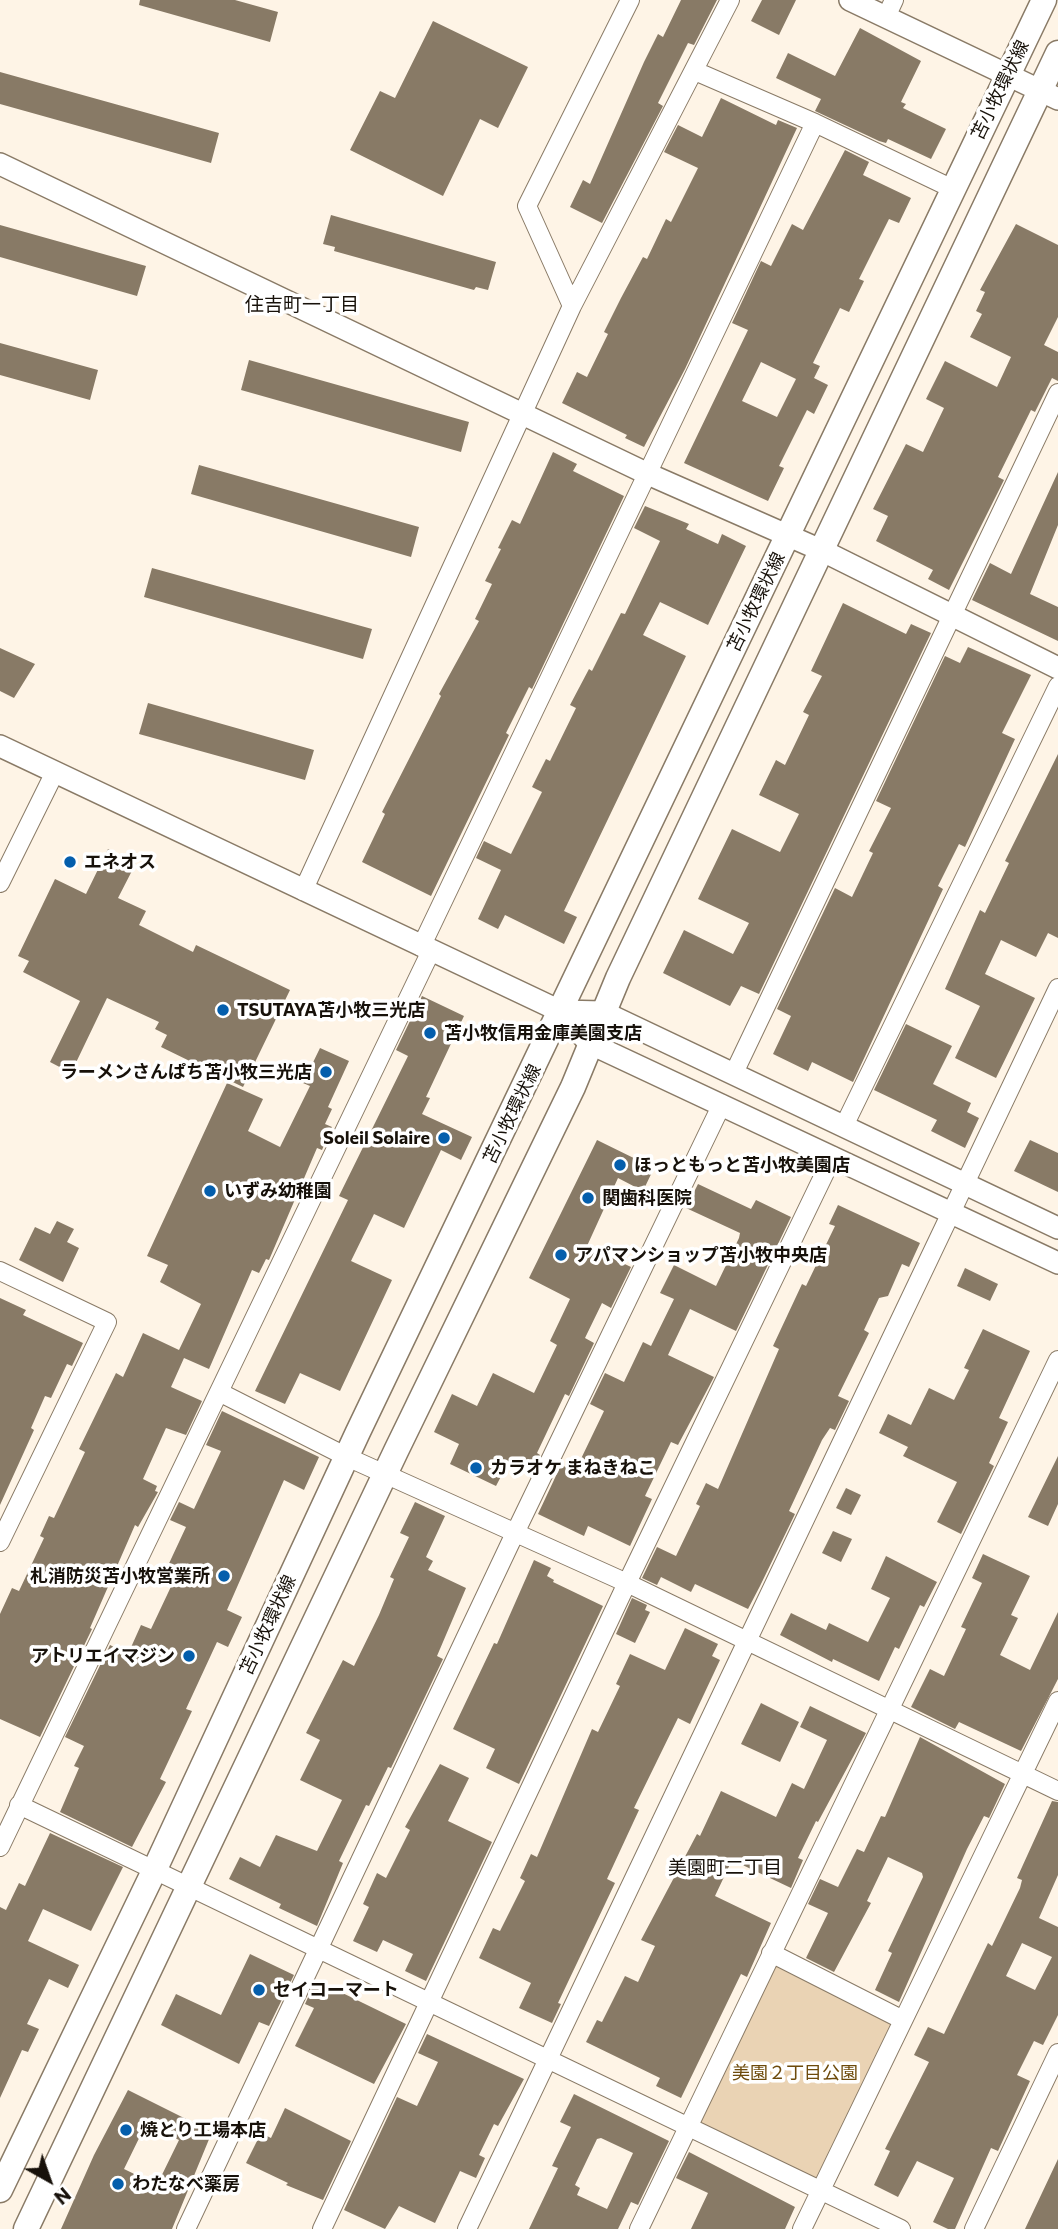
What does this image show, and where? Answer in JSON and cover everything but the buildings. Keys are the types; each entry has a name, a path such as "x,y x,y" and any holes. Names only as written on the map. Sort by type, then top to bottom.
{"main road":[{"name":"苫小牧環状線","path":"0,2190 154,1871 347,1457 1044,0"},
{"name":"苫小牧環状線","path":"26,2229 573,1087 603,1012 823,551 1049,95 1058,52"}],"street":[{"path":"572,306 527,205 629,0"},
{"path":"303,891 572,306 730,0"},
{"path":"850,0 890,9 1007,77 1049,95"},
{"path":"695,71 815,122 953,188"},
{"path":"0,1847 219,1392 815,122"},
{"path":"0,164 648,474 823,551 950,617 1058,668"},
{"path":"734,1073 1058,393"},
{"path":"844,1126 1058,686"},
{"path":"0,746 560,1011 589,1043 1058,1263"},
{"path":"0,883 55,772"},
{"path":"467,2229 1058,988"},
{"path":"560,1011 603,1012 1058,1228"},
{"path":"187,2229 516,1531 722,1104"},
{"path":"321,2229 833,1156"},
{"path":"0,1271 107,1322 0,1542"},
{"path":"639,2229 1058,1360"},
{"path":"219,1392 347,1457 627,1583 1058,1791"},
{"path":"802,2229 1058,1701"},
{"path":"19,1805 901,2229"},
{"path":"771,1953 903,2020"},
{"path":"974,2229 1058,2053"}],"green space":[{"name":"美園２丁目公園","path":"771,1953 903,2020 821,2189 687,2126"}],"place":[{"name":"エネオス","path":"70,862"},
{"name":"TSUTAYA苫小牧三光店","path":"223,1010"},
{"name":"苫小牧信用金庫美園支店","path":"430,1033"},
{"name":"ラーメンさんぱち苫小牧三光店","path":"326,1072"},
{"name":"Soleil Solaire","path":"444,1138"},
{"name":"ほっともっと苫小牧美園店","path":"620,1165"},
{"name":"いずみ幼稚園","path":"210,1191"},
{"name":"関歯科医院","path":"588,1198"},
{"name":"アパマンショップ苫小牧中央店","path":"561,1255"},
{"name":"カラオケ まねきねこ","path":"476,1468"},
{"name":"札消防災苫小牧営業所","path":"224,1576"},
{"name":"アトリエイマジン","path":"189,1656"},
{"name":"セイコーマート","path":"259,1990"},
{"name":"焼とり工場本店","path":"126,2130"},
{"name":"わたなべ薬房","path":"118,2184"}],"district":[{"name":"住吉町一丁目","path":"302,305"},
{"name":"美園町二丁目","path":"725,1868"}]}
